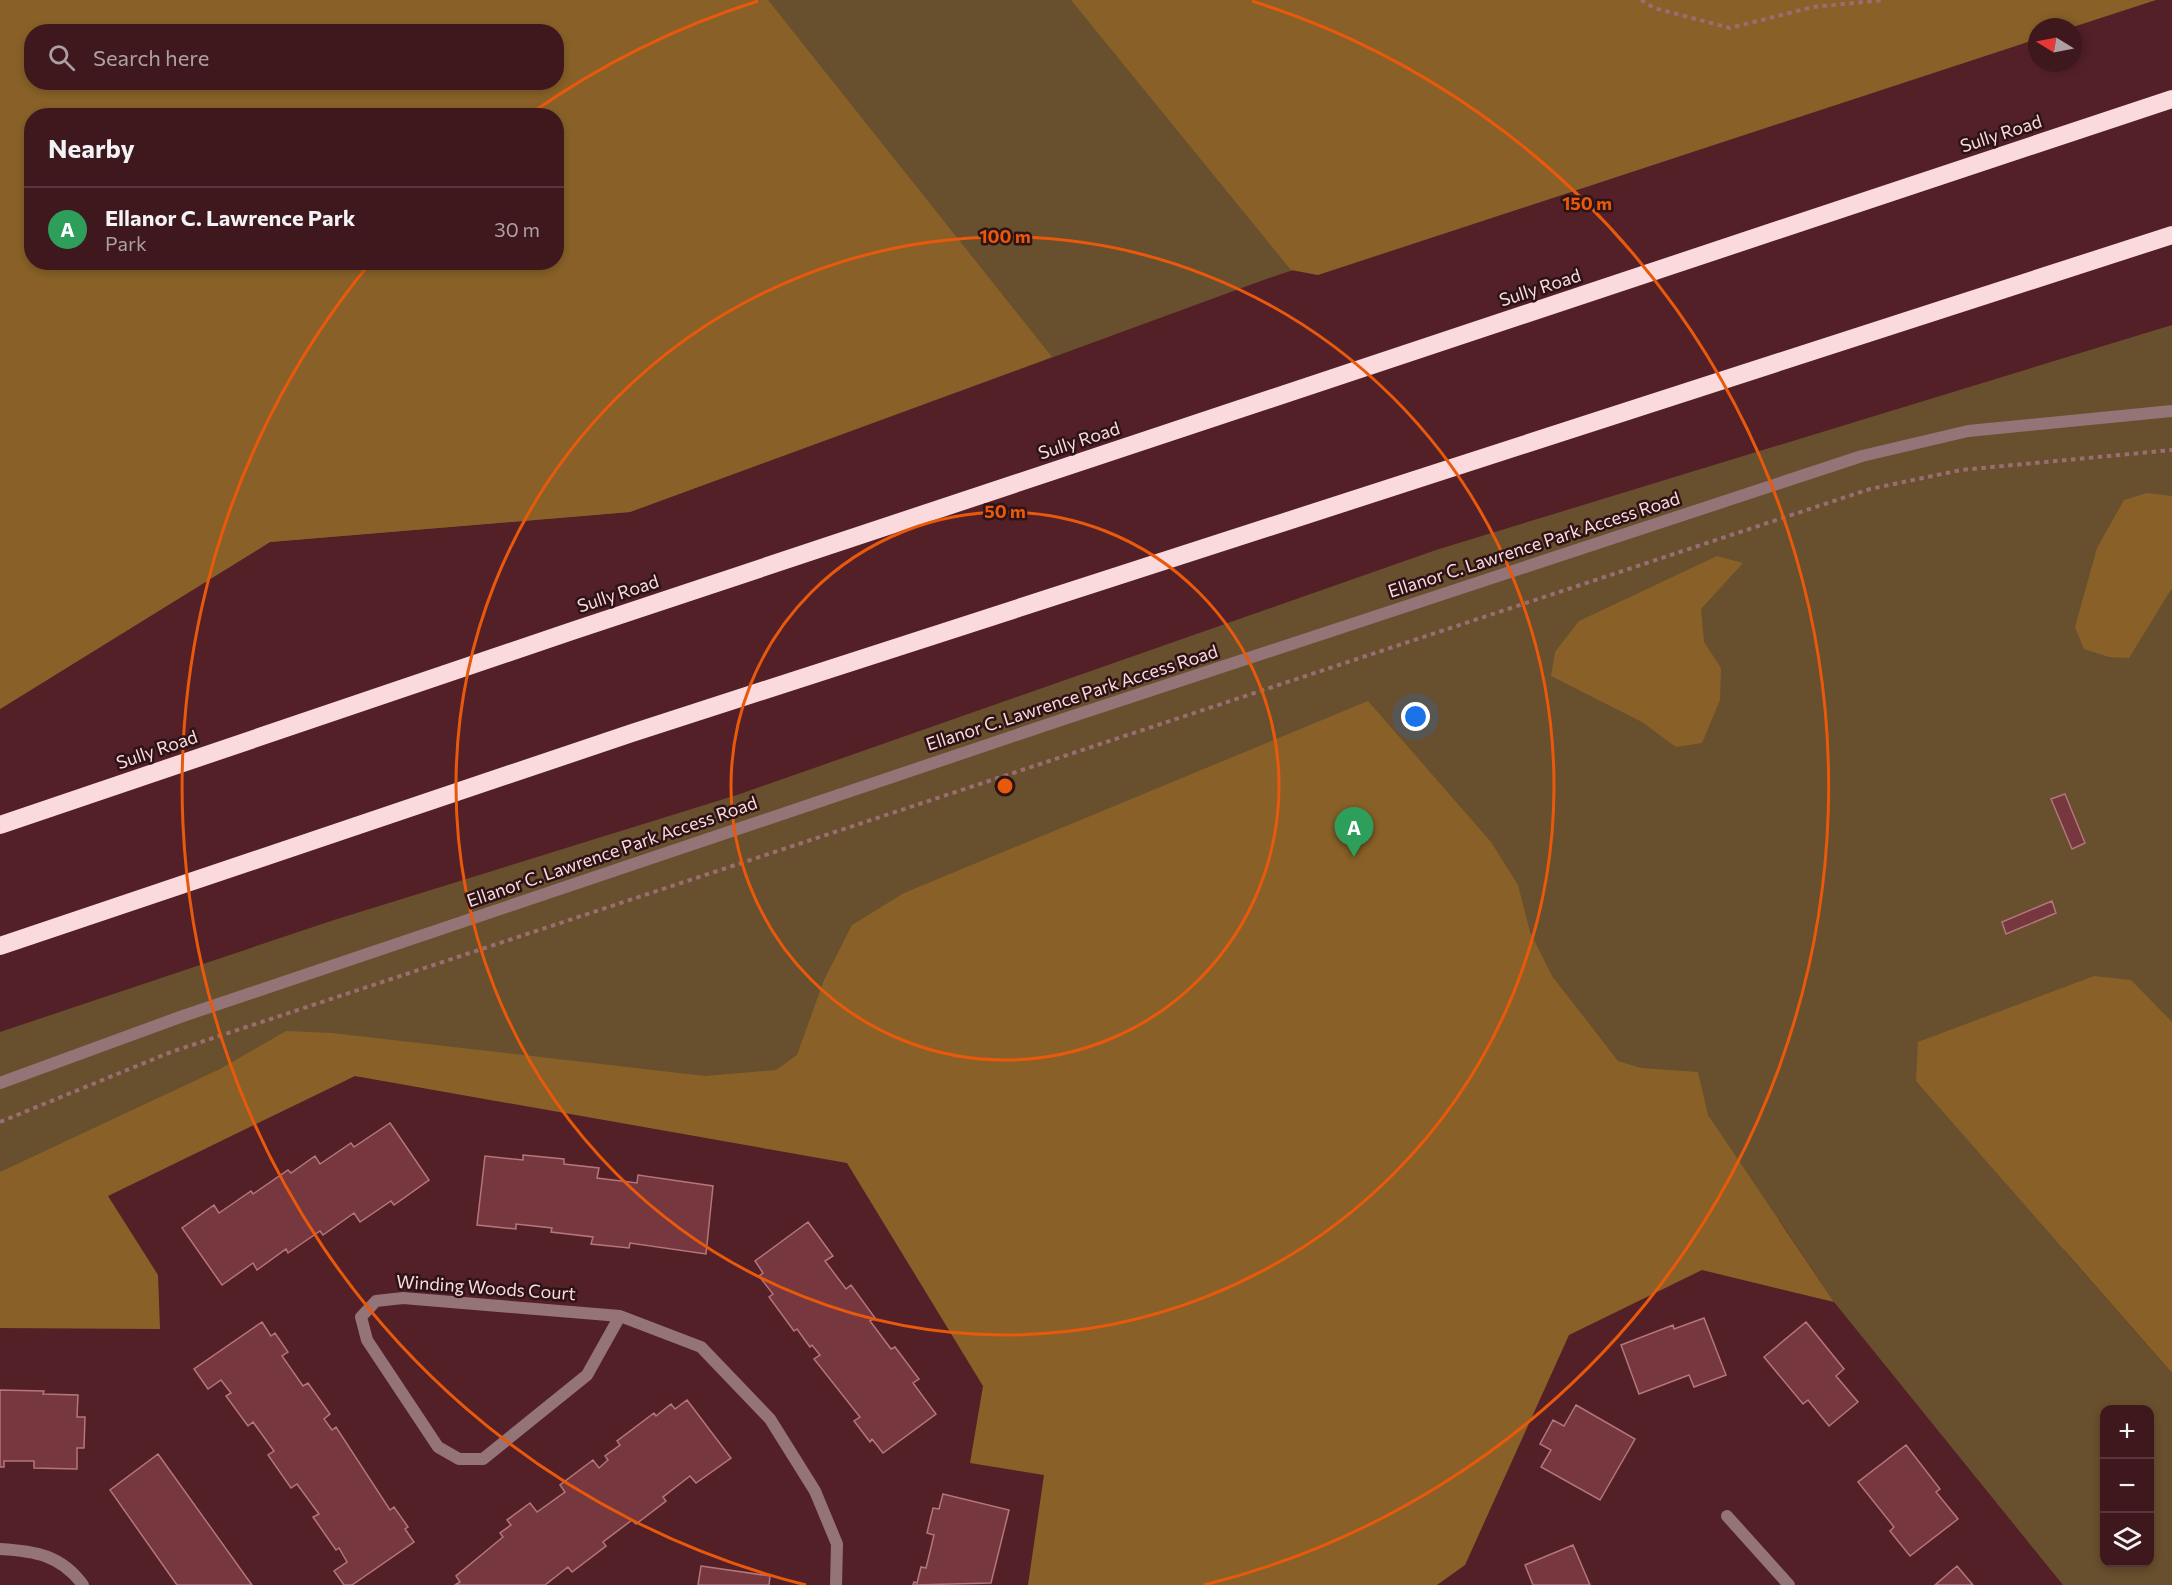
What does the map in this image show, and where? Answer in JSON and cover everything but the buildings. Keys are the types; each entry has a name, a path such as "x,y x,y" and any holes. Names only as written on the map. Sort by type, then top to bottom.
{"highway":[{"name":"Sully Road","path":"0,825 572,631 2172,99"},
{"path":"0,946 632,733 2172,234"}],"street":[{"name":"Ellanor C. Lawrence Park Access Road","path":"0,1083 202,1009 1082,713 1862,456 1968,431 2172,411"},
{"name":"Winding Woods Court","path":"620,1316 587,1375 483,1459 459,1460 438,1447 367,1340 362,1317 376,1301 403,1298 620,1316 701,1347 770,1419 815,1491 837,1544 836,1585"},
{"path":"1727,1516 1789,1585"},
{"path":"0,1549 36,1551 72,1570 82,1585"}],"path":[{"path":"1641,0 1654,8 1730,28 1813,7 1884,0"},
{"path":"0,1122 171,1052 1870,489 1961,470 2172,450"}],"shaded area":[{"path":"0,0 2110,0 2056,18 2028,18 2028,27 1269,278 630,512 270,542 0,709"},
{"path":"0,0 768,0 1052,357 630,512 270,542 0,709"},
{"path":"1071,0 2156,0 2082,24 2082,18 2028,18 2028,42 1318,275 1291,270"},
{"path":"2172,325 2172,1260 2064,1250 2172,1373 2172,1585 2063,1585 1834,1302 1779,1220 294,1070 0,1269 0,1032 334,920 740,794 1436,550"},
{"path":"2147,493 2172,496 2172,588 2129,658 2109,657 2084,649 2075,627 2097,548 2124,500"},
{"path":"1717,556 1743,563 1701,609 1704,642 1721,668 1720,700 1702,743 1676,747 1642,722 1551,676 1555,652 1579,621"},
{"path":"1368,701 1491,842 1518,885 1530,932 1552,976 1618,1061 1641,1068 1698,1072 1708,1115 1834,1302 1702,1270 1569,1335 1465,1565 1437,1585 1028,1585 1044,1475 970,1463 983,1386 847,1163 355,1076 108,1196 158,1275 160,1329 0,1328 0,1172 220,1069 286,1031 332,1033 705,1076 776,1070 797,1055 824,980 852,925 904,893"},
{"path":"2094,976 2131,980 2172,1022 2172,1373 1916,1081 1918,1042"}],"place":[{"name":"Ellanor C. Lawrence Park","path":"1354,857"}]}
